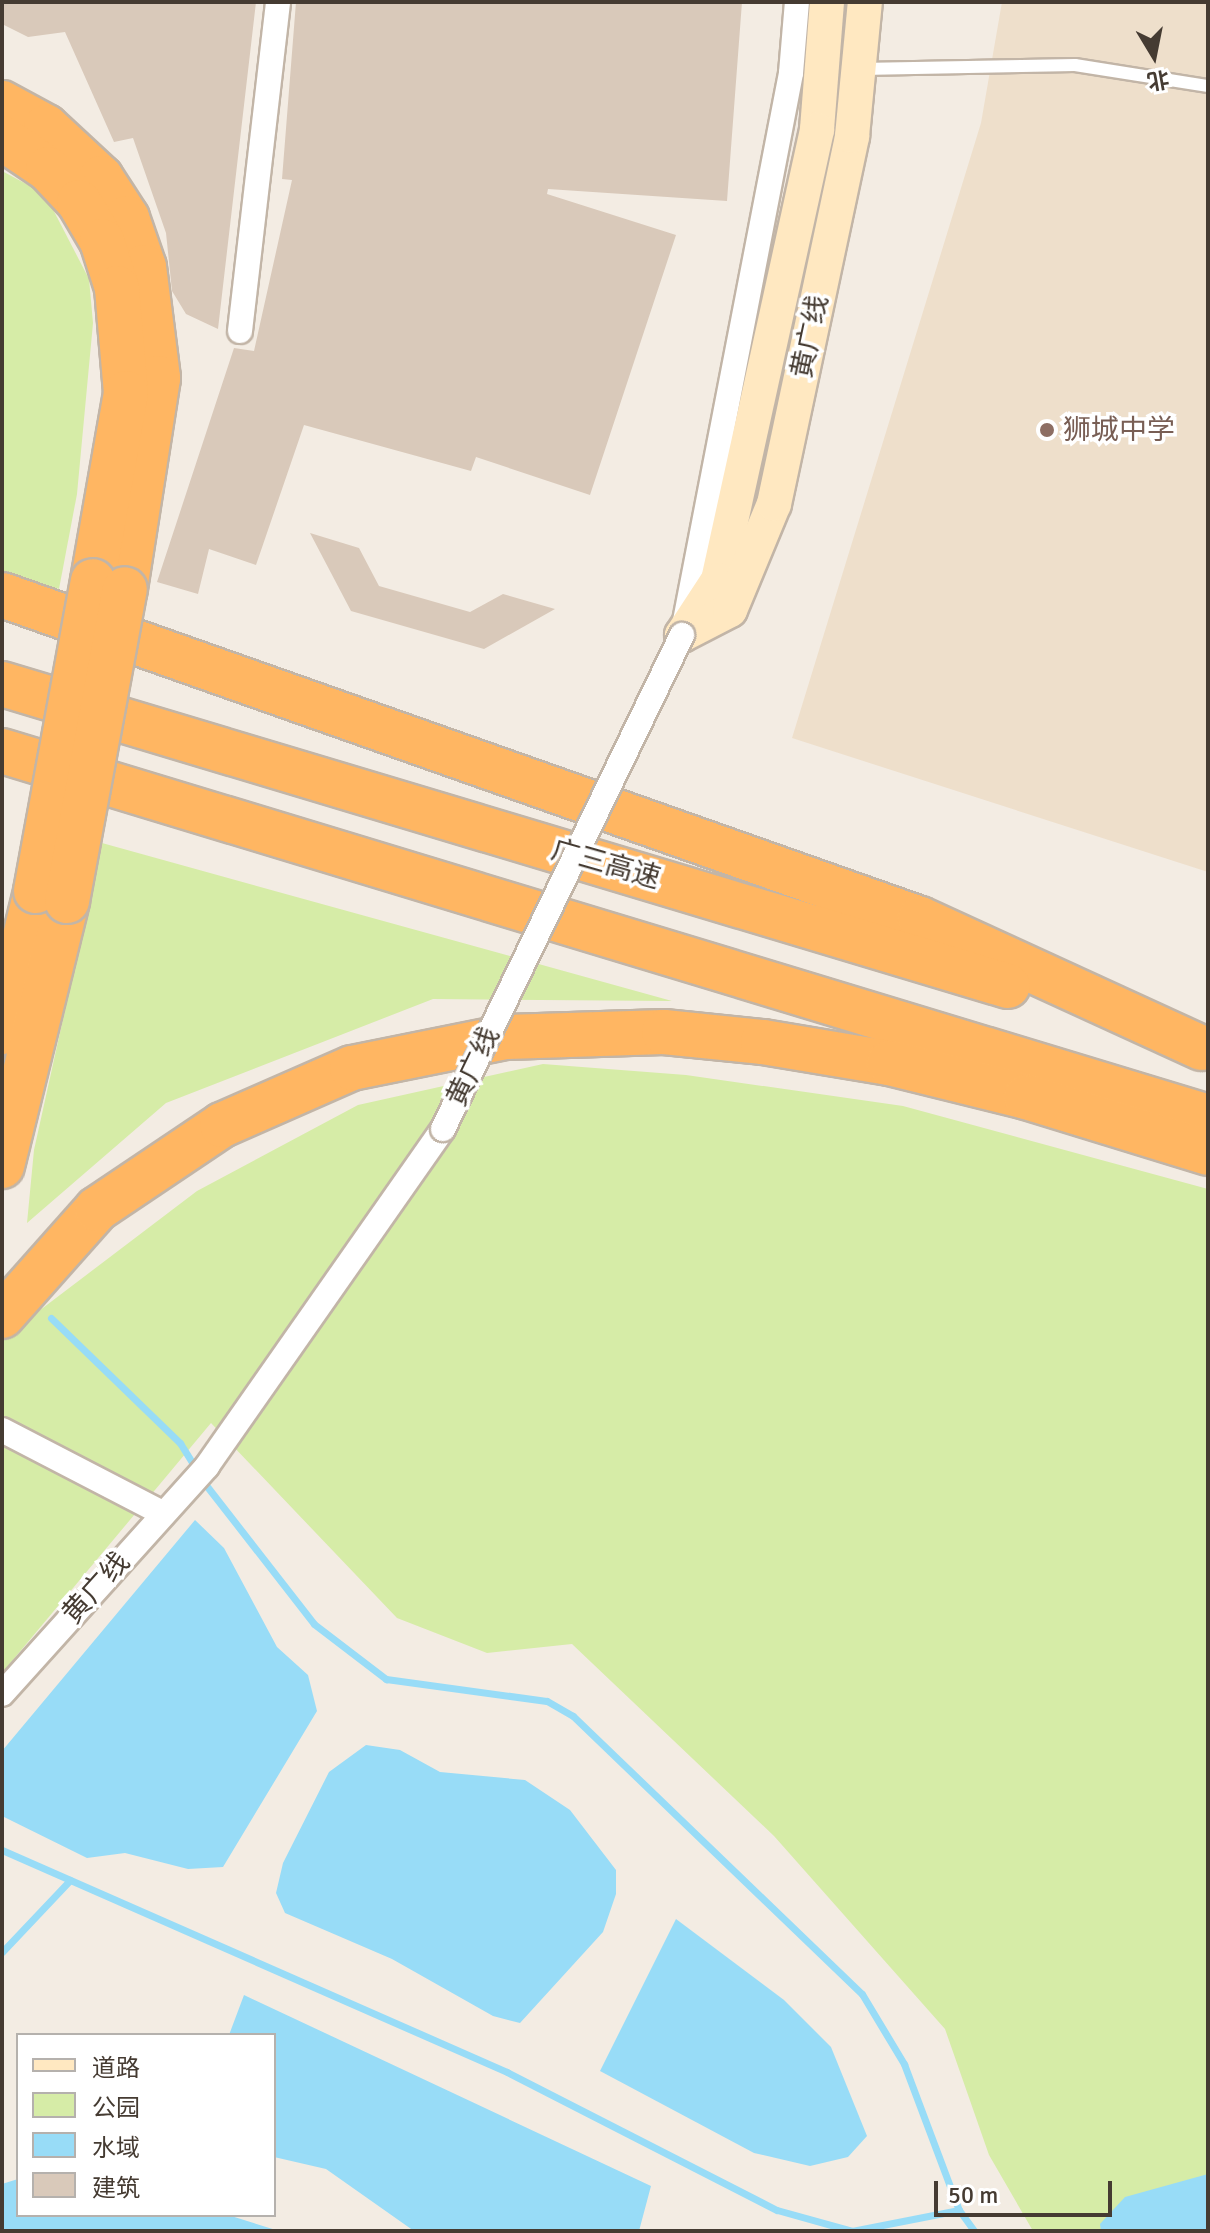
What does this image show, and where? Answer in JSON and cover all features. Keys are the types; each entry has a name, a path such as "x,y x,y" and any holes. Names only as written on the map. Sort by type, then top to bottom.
{"highway":[{"path":"2,103 46,127 101,178 127,218 144,267 158,378 109,585 2,1166"},
{"path":"2,138 48,169 79,202 102,241 117,288 126,393 109,585"},
{"path":"2,595 920,919 1205,1049"},
{"name":"广三高速","path":"2,684 855,937 1205,1049"},
{"path":"2,751 1208,1117"},
{"path":"2,1032 52,896"},
{"path":"2,1316 97,1209 222,1125 352,1068 506,1037 664,1032 763,1042 1011,1093 1208,1153"}],"street":[{"path":"240,331 278,2"},
{"path":"797,2 830,71"},
{"name":"黄广线","path":"827,2 830,71"},
{"name":"黄广线","path":"2,1694 199,1475 443,1129 682,635 718,580 830,71 865,2"},
{"path":"2,1430 164,1514"}],"lane":[{"path":"830,71 1075,65 1208,86"}],"shaded area":[{"name":"狮城中学","path":"1002,2 1208,2 1208,872 792,738 981,123"}],"green space":[{"path":"2,171 45,194 89,279 93,323 77,494 59,589 2,572"},
{"path":"102,843 672,1001 433,999 166,1103 27,1223 34,1150"},
{"path":"543,1064 686,1075 903,1106 1208,1189 1208,2231 1033,2231 989,2155 945,2029 774,1836 572,1644 487,1653 397,1618 211,1423 2,1673 2,1339 197,1191 358,1105"}],"water":[{"path":"195,1520 224,1548 277,1647 308,1675 317,1711 223,1867 188,1869 125,1853 87,1858 2,1816 2,1751"},
{"path":"366,1745 400,1750 440,1772 525,1780 570,1810 616,1870 616,1894 603,1932 520,2023 493,2016 392,1959 285,1913 276,1893 283,1863 329,1772"},
{"path":"676,1919 784,2000 831,2047 867,2136 848,2157 810,2166 754,2153 600,2071"},
{"path":"244,1995 651,2186 639,2231 414,2231 326,2169 276,2157 276,2033 230,2033"},
{"path":"1208,2174 1208,2231 1101,2231 1100,2224 1125,2197"},
{"path":"16,2180 16,2217 234,2217 279,2231 2,2231 2,2184"}],"building":[{"path":"2,2 256,2 218,329 186,314 172,291 166,233 133,138 114,142 65,32 28,37 2,24"},
{"path":"296,2 742,2 727,201 548,189 547,194 676,235 590,495 476,457 471,471 304,425 256,565 209,549 198,594 157,582 234,348 254,351 292,180 282,179"},
{"path":"310,533 359,548 379,586 470,612 503,594 555,609 484,649 351,611"}],"waterway":[{"path":"51,1318 180,1443 196,1469"},
{"path":"202,1480 314,1624 386,1679 547,1701 573,1716 862,1994 904,2064 959,2210 974,2231"},
{"path":"2,1850 507,2072 777,2210 852,2231 959,2210"},
{"path":"2,1952 70,1880"}],"place":[{"name":"狮城中学","path":"1047,430"}]}
